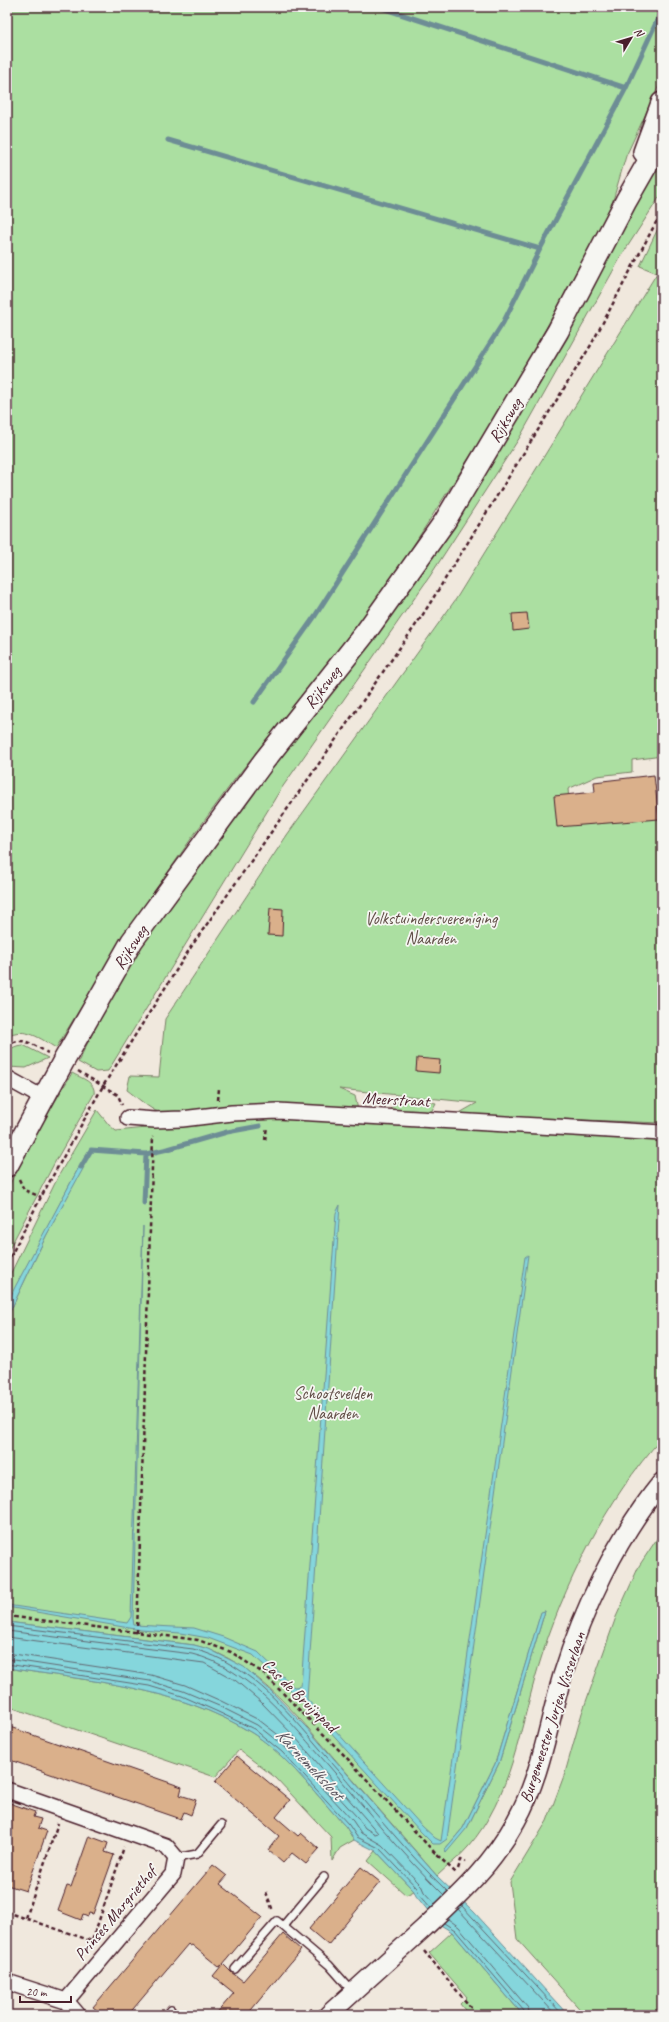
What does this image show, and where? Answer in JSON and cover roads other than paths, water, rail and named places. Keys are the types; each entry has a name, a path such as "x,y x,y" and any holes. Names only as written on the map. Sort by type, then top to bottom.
{"main road":[{"name":"Rijksweg","path":"626,201 662,103"},
{"name":"Rijksweg","path":"8,1163 132,941 264,761 366,632 445,521 558,331 626,201 662,138"}],"street":[{"path":"7,1078 43,1098"},
{"name":"Meerstraat","path":"128,1118 182,1120 232,1113 278,1111 662,1133"},
{"name":"Burgemeester Jurjen Visserlaan","path":"328,2015 465,1890 495,1856 517,1820 538,1770 562,1676 593,1596 624,1538 662,1482"},
{"name":"Prinses Margriethof","path":"7,1790 166,1846 176,1858 173,1874 66,2001"},
{"path":"7,1982 66,2001 78,2015"}],"lane":[{"path":"176,1858 197,1854 221,1825"},
{"path":"235,1969 324,1877"},
{"path":"280,1923 329,1964 353,1992"}],"water":[{"path":"79,1167 84,1167 46,1236 7,1318 7,1304 15,1287"},
{"path":"340,1205 307,1699 422,1826 435,1838 441,1841 525,1257 528,1255 447,1839 440,1844 433,1844 420,1831 295,1694 253,1655 208,1638 180,1633 141,1630 7,1607 7,1605 127,1623 131,1617 143,1226 134,1625 194,1628 223,1637 258,1652 294,1687 301,1686 336,1213"},
{"path":"545,1611 499,1763 467,1828 446,1853 445,1849 463,1828 495,1764 541,1612"},
{"name":"Karnemelksloot","path":"7,1622 194,1645 209,1649 244,1667 271,1691 306,1727 437,1876 474,1912 568,2015 523,2015 452,1932 439,1924 416,1896 414,1891 376,1851 354,1840 346,1827 301,1777 265,1742 224,1718 194,1705 164,1696 101,1682 7,1668"}],"waterway":[{"path":"379,7 626,88"},
{"path":"540,249 626,88 662,10"},
{"path":"168,140 540,249 503,323 315,616 254,702"},
{"path":"81,1167 91,1150 146,1154 227,1132 260,1126"},
{"path":"144,1203 146,1154"}],"park label":[{"name":"Volkstuindersvereniging Naarden","path":"431,928"},
{"name":"Schootsvelden Naarden","path":"333,1403"}]}
